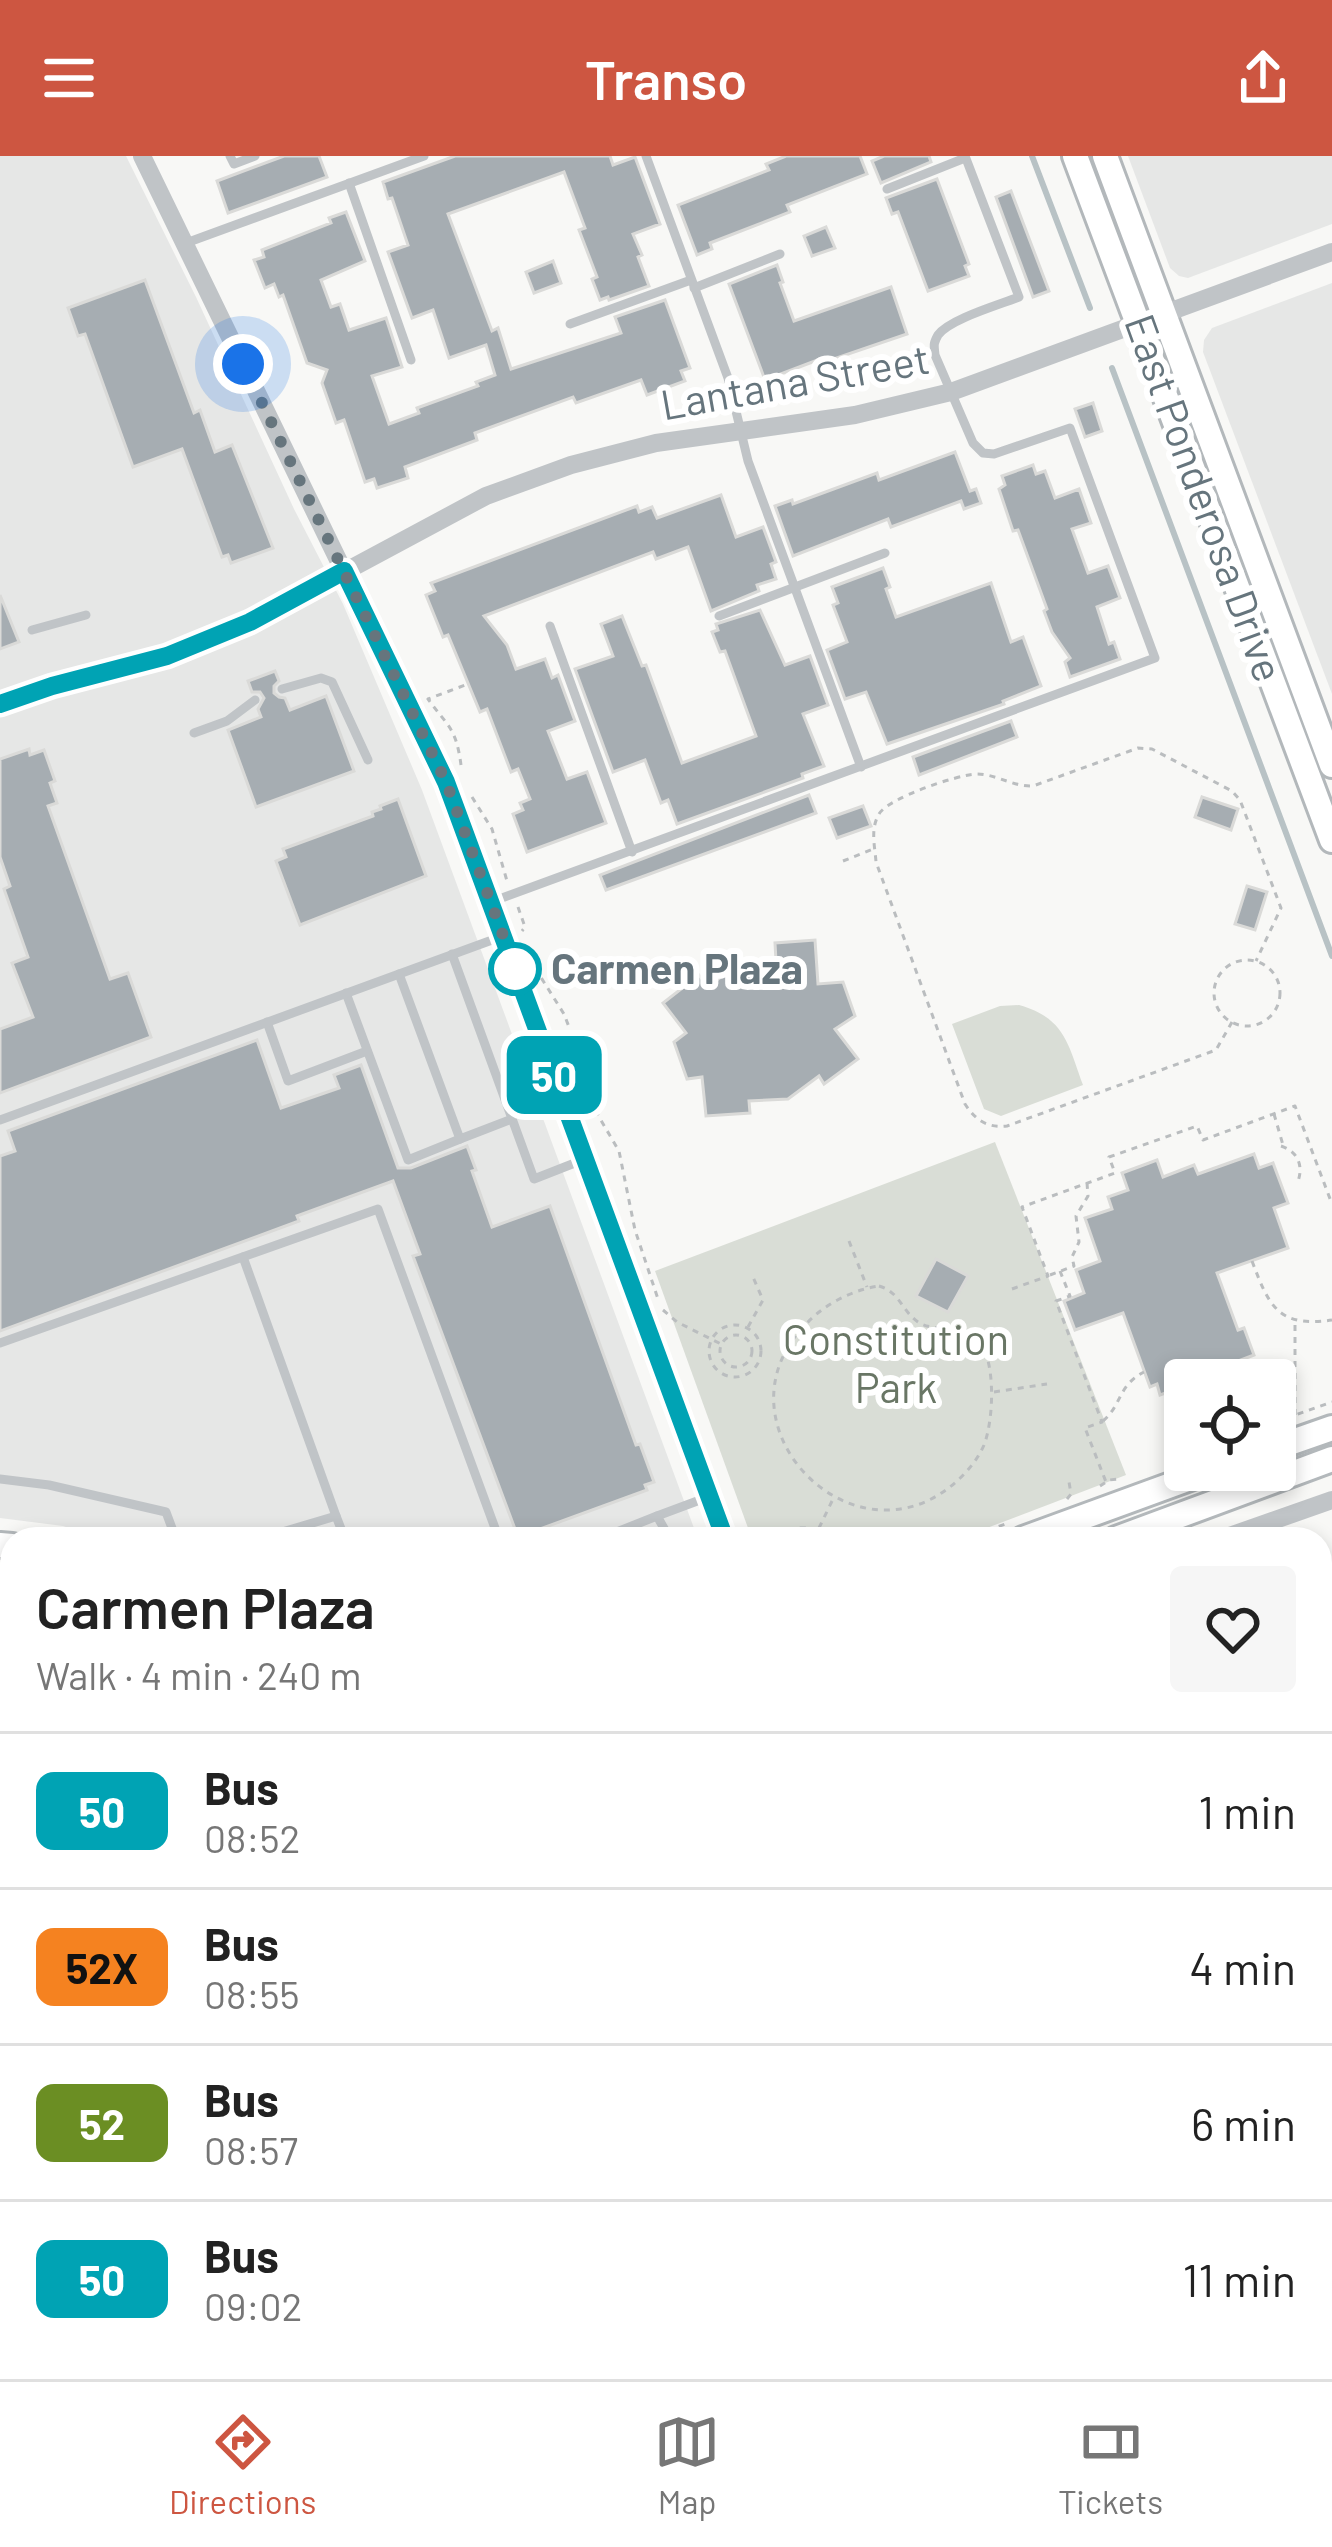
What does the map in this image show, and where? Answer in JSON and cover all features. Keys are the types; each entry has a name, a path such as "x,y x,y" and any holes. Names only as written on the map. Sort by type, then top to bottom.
{"main road":[{"name":"East Ponderosa Drive","path":"1076,156 1332,840"},
{"name":"East Ponderosa Drive","path":"1105,156 1332,765"},
{"path":"1296,1441 1332,1428"},
{"path":"1148,1527 1332,1459"},
{"path":"1056,1527 1164,1488"}],"street":[{"path":"142,156 446,782 490,902 512,935 585,1159 720,1527"},
{"name":"Lantana Street","path":"0,704 167,656 250,622 486,496 571,465 656,442 855,415 951,392 1332,252"},
{"path":"1255,1527 1332,1500"}],"lane":[{"path":"230,156 234,164 254,156"},
{"path":"185,243 424,156"},
{"path":"646,156 728,378 748,461 861,767"},
{"path":"490,902 1155,658 1070,428 994,454 983,453 973,443 935,355 934,345 947,326 1019,297 965,157 887,189"},
{"path":"349,183 411,360"},
{"path":"570,324 780,254"},
{"path":"719,616 885,553"},
{"path":"32,630 86,615"},
{"path":"550,626 632,852"},
{"path":"282,689 321,677 332,682 368,760"},
{"path":"194,733 227,721 255,700"},
{"path":"0,1120 512,935"},
{"path":"452,954 534,1179 585,1159"},
{"path":"398,974 460,1139"},
{"path":"346,993 409,1160 512,1119"},
{"path":"267,1022 289,1082 368,1051"},
{"path":"0,1343 378,1210 495,1527"},
{"path":"243,1257 340,1527"},
{"path":"0,1479 49,1485 166,1512 172,1527"},
{"path":"629,1527 709,1497"},
{"path":"299,1527 336,1516"},
{"path":"657,1516 663,1527"}],"path":[{"path":"461,768 455,736 428,699 468,684"},
{"path":"1232,1022 1216,1050 1007,1126 986,1124 965,1104 876,862 875,824 891,802 976,774 1033,786 1138,748 1152,748 1232,791 1240,800 1281,908 1256,962"},
{"path":"472,796 491,829 525,927 512,935"},
{"path":"843,861 874,849"},
{"path":"1234,962 1256,962 1269,968 1280,994 1274,1012 1259,1023 1232,1022 1215,1000 1216,982 1226,967 1234,962"},
{"path":"534,967 564,1014 592,1106 619,1151 635,1230"},
{"path":"1048,1276 1022,1207 1115,1173 1109,1157 1197,1126 1203,1140 1295,1106 1332,1204"},
{"path":"1274,1113 1282,1147 1299,1162 1297,1184"},
{"path":"1012,1289 1074,1266 1079,1242 1076,1216 1088,1196 1087,1184"},
{"path":"849,1241 867,1288"},
{"path":"1252,1261 1270,1303 1285,1317 1310,1323 1332,1320"},
{"path":"1060,1271 1070,1296 1056,1301 1102,1422"},
{"path":"747,1328 763,1300 753,1276"},
{"path":"867,1288 891,1290 913,1318 928,1327 974,1334 990,1370 992,1392 986,1442 953,1485 922,1503 886,1510 834,1497 805,1476 784,1446 775,1410 776,1374 790,1341 815,1315 867,1288"},
{"path":"662,1309 721,1344"},
{"path":"1295,1320 1295,1359"},
{"path":"737,1325 755,1334 761,1354 752,1372 733,1378 716,1368 709,1349 712,1339 727,1326 737,1325"},
{"path":"732,1335 744,1337 752,1348 749,1360 739,1367 727,1365 719,1355 721,1344 732,1335"},
{"path":"1106,1482 1085,1428 1108,1419 1126,1385 1144,1372"},
{"path":"992,1392 1047,1384"},
{"path":"1296,1414 1332,1402"},
{"path":"1066,1501 1071,1494 1069,1482"},
{"path":"820,1527 834,1497"}],"shaded area":[{"path":"0,156 126,156 343,604 422,790 694,1527 66,1527 0,1518"},
{"path":"1128,156 1332,156 1332,224 1188,278 1179,276 1170,268"},
{"path":"1332,283 1332,694 1203,352 1212,328"}],"green space":[{"path":"1019,1005 1056,1025 1083,1085 1001,1116 984,1109 952,1024 1000,1006"},
{"name":"Constitution Park","path":"995,1142 1126,1475 990,1527 748,1527 655,1271"}],"building":[{"path":"284,156 319,156 327,177 228,213 217,181"},
{"path":"455,156 610,156 613,165 635,157 660,224 633,234 649,286 600,300 592,279 597,277 579,230 585,228 564,172 448,214 511,369 621,333 615,317 665,300 690,368 681,371 685,381 647,395 641,380 576,403 573,397 475,433 477,440 405,467 408,478 377,488 374,479 365,482 344,420 336,423 322,383 327,370 307,363 283,295 279,297 274,284 265,288 254,260 264,257 262,250 331,223 329,218 346,212 365,261 321,280 331,307 340,304 349,330 386,318 402,367 372,376 389,424 419,413 417,408 478,386 476,382 495,375 486,345 449,358 433,310 412,318 388,252 408,245 383,182"},
{"path":"786,156 860,156 867,174 787,205 790,212 710,243 712,249 697,255 678,205 769,170 766,164"},
{"path":"884,156 929,156 931,162 881,183 872,161"},
{"path":"937,179 969,264 965,266 969,276 928,291 898,212 892,214 886,198"},
{"path":"1011,191 1049,291 1033,297 996,197"},
{"path":"826,227 835,248 812,256 804,236"},
{"path":"553,261 561,283 534,293 526,272"},
{"path":"777,265 794,321 891,287 907,334 765,380 729,284"},
{"path":"145,280 194,413 200,410 215,452 232,445 273,548 231,563 228,555 222,557 182,449 133,467 85,334 78,336 68,308"},
{"path":"1093,403 1102,431 1085,437 1075,409"},
{"path":"955,452 970,491 976,489 981,503 964,509 961,501 891,527 888,519 793,556 775,506 792,500 793,504 877,473 879,480"},
{"path":"1033,465 1036,474 1045,471 1055,498 1079,489 1091,523 1072,529 1088,573 1108,566 1120,598 1097,607 1109,644 1114,642 1120,659 1070,677 1065,662 1070,658 1052,632 999,489 1005,485 1002,476"},
{"path":"721,495 736,537 763,527 776,562 771,564 776,579 757,585 759,591 711,611 688,547 656,559 653,552 484,616 507,645 516,669 545,659 552,678 558,675 575,721 548,731 567,779 587,772 606,823 527,852 513,814 523,810 520,803 530,799 518,769 511,772 487,709 480,712 448,635 443,637 426,595 435,591 431,583 637,506 639,512 652,507 657,518"},
{"path":"883,568 896,617 991,583 1011,642 1023,637 1041,686 1004,704 887,744 866,692 845,699 827,650 847,642 833,605 838,603 832,587"},
{"path":"0,595 19,642 0,649"},
{"path":"760,610 785,665 810,656 828,705 803,714 824,766 677,824 668,800 661,803 645,760 613,772 575,669 613,656 601,624 622,616 642,666 646,665 682,763 756,736 725,651 720,652 712,632 718,630 716,624"},
{"path":"275,671 279,681 274,693 285,698 290,710 326,696 354,771 256,807 228,730 261,717 258,709 264,698 252,692 248,681"},
{"path":"1011,721 1017,737 919,775 913,757"},
{"path":"29,749 30,755 44,750 55,781 50,783 57,803 48,806 110,979 128,973 151,1037 0,1093 0,1029 33,1017 12,963 28,957 4,889 10,886 0,857 0,759"},
{"path":"809,795 816,813 606,890 600,875"},
{"path":"1202,797 1238,809 1231,830 1195,817"},
{"path":"398,799 426,876 300,925 276,861 286,857 283,849 373,816 380,806"},
{"path":"863,806 871,826 837,838 829,818"},
{"path":"1247,886 1267,892 1255,930 1235,924"},
{"path":"815,940 818,984 843,982 855,1016 835,1029 858,1059 824,1084 819,1076 788,1099 749,1101 750,1113 706,1116 702,1077 687,1079 674,1042 686,1033 663,1003 699,975 708,986 737,966 776,961 775,943"},
{"path":"257,1040 281,1108 339,1088 334,1075 361,1065 398,1168 411,1168 467,1146 492,1227 550,1206 636,1445 640,1444 654,1482 645,1485 647,1490 545,1527 514,1527 413,1256 420,1254 393,1181 297,1216 299,1221 0,1331 0,1156 15,1151 8,1131"},
{"path":"1254,1154 1259,1168 1273,1163 1288,1203 1274,1208 1288,1248 1217,1273 1238,1330 1244,1328 1254,1355 1164,1359 1164,1394 1160,1395 1157,1384 1150,1387 1123,1313 1075,1330 1064,1301 1084,1293 1076,1270 1100,1261 1085,1218 1112,1209 1108,1197 1128,1190 1122,1173 1157,1160 1163,1177 1194,1165 1198,1174"},
{"path":"936,1259 968,1276 948,1312 916,1296"}],"waterway":[{"path":"1032,156 1090,308"},
{"path":"1112,368 1332,956"}],"bus line":[{"name":"50","path":"0,704 167,656 250,622 344,571 446,782 720,1527"}],"place":[{"name":"Carmen Plaza","path":"515,969"}],"route":[{"path":"243,364 446,782 520,981 515,969"}]}
